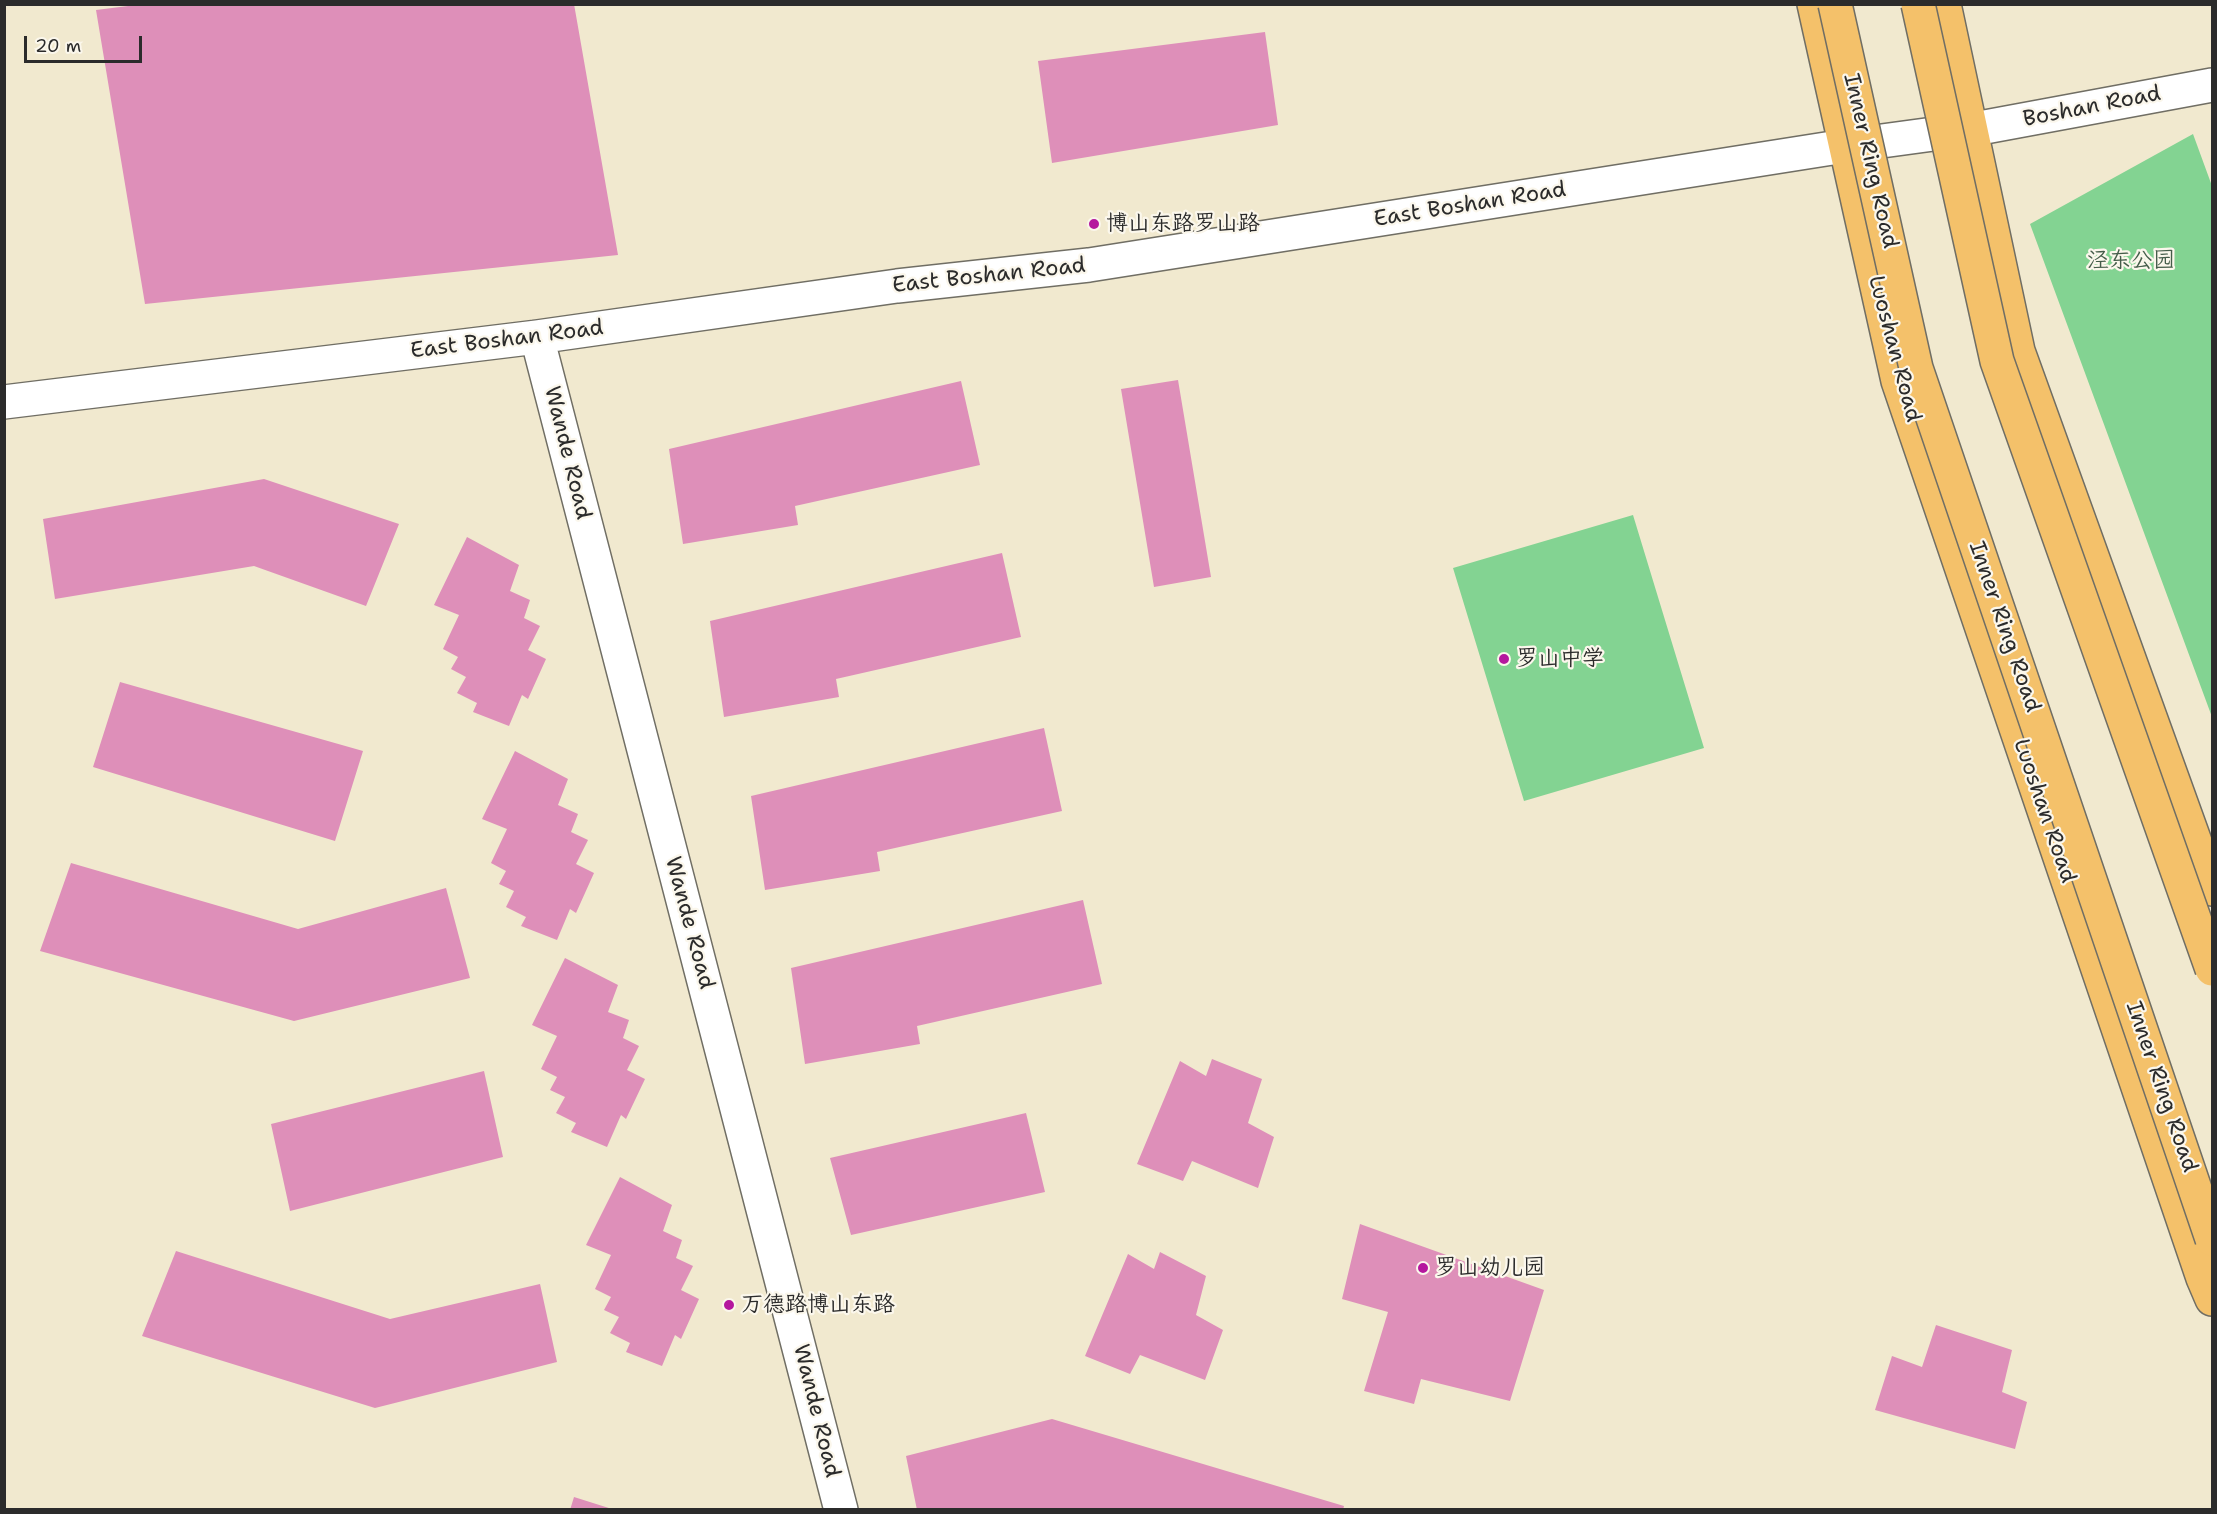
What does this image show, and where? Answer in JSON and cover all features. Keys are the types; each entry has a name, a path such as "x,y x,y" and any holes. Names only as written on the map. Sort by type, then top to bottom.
{"main road":[{"name":"Luoshan Road","path":"1814,4 1898,381 2212,1299"},
{"name":"Inner Ring Road","path":"1835,4 1916,368 2212,1239"},
{"path":"1918,4 1997,361 2212,969"},
{"path":"1944,4 2018,351 2212,889"}],"street":[{"name":"Boshan Road","path":"1971,129 2212,85"},
{"name":"East Boshan Road","path":"4,402 537,337 897,286 1089,266 1845,146 1971,129"},
{"name":"Wande Road","path":"537,337 841,1509"}],"green space":[{"name":"泾东公园","path":"2193,134 2212,186 2212,717 2030,224"},
{"path":"1633,515 1704,748 1524,801 1453,568"}],"building":[{"path":"144,4 574,4 618,255 145,304 96,10"},
{"path":"1265,32 1278,125 1052,163 1038,61"},
{"path":"1178,380 1211,577 1154,587 1121,389"},
{"path":"961,381 980,465 795,506 798,525 683,544 669,449"},
{"path":"264,479 399,524 366,606 254,566 55,599 43,519"},
{"path":"467,537 519,565 510,591 530,600 524,618 540,626 528,650 546,659 528,699 522,695 509,726 473,712 477,703 457,693 466,677 451,669 458,657 443,649 459,615 434,605"},
{"path":"1002,553 1021,637 836,679 839,697 724,717 710,621"},
{"path":"120,682 363,751 335,841 93,767"},
{"path":"1044,728 1062,811 877,852 880,871 765,890 751,796"},
{"path":"515,751 568,779 558,805 578,814 571,832 588,840 576,864 594,873 576,913 570,909 557,940 521,926 526,917 506,907 514,891 499,884 506,871 491,863 507,829 482,819"},
{"path":"71,863 298,929 446,888 470,978 294,1021 40,951"},
{"path":"1083,900 1102,984 917,1026 920,1044 805,1064 791,968"},
{"path":"565,958 618,985 608,1012 629,1020 623,1038 639,1046 627,1070 645,1079 626,1119 621,1115 607,1147 571,1132 576,1123 556,1113 565,1097 550,1090 557,1077 541,1069 557,1036 532,1025"},
{"path":"1212,1059 1262,1079 1248,1123 1274,1137 1258,1188 1192,1161 1183,1181 1137,1164 1180,1061 1206,1076"},
{"path":"484,1071 503,1157 290,1211 271,1124"},
{"path":"1026,1113 1045,1192 851,1235 830,1158"},
{"path":"620,1177 672,1205 663,1231 682,1240 676,1258 693,1266 681,1290 699,1299 681,1339 675,1335 662,1366 626,1352 630,1343 610,1333 619,1317 604,1310 611,1297 595,1289 611,1255 586,1245"},
{"path":"1360,1224 1544,1290 1510,1401 1421,1379 1414,1404 1364,1391 1388,1312 1342,1299"},
{"path":"176,1251 390,1319 540,1284 557,1362 375,1408 142,1336"},
{"path":"1160,1252 1206,1276 1196,1315 1223,1330 1205,1380 1140,1355 1130,1374 1085,1356 1128,1254 1154,1269"},
{"path":"1936,1325 2012,1350 2002,1392 2027,1402 2015,1449 1875,1410 1892,1356 1922,1367"},
{"path":"1052,1419 1344,1506 1343,1510 917,1510 906,1456"},
{"path":"574,1497 612,1509 612,1510 570,1510"}],"place":[{"name":"博山东路罗山路","path":"1094,224"},
{"name":"罗山中学","path":"1504,659"},
{"name":"罗山幼儿园","path":"1423,1268"},
{"name":"万德路博山东路","path":"729,1305"}]}
